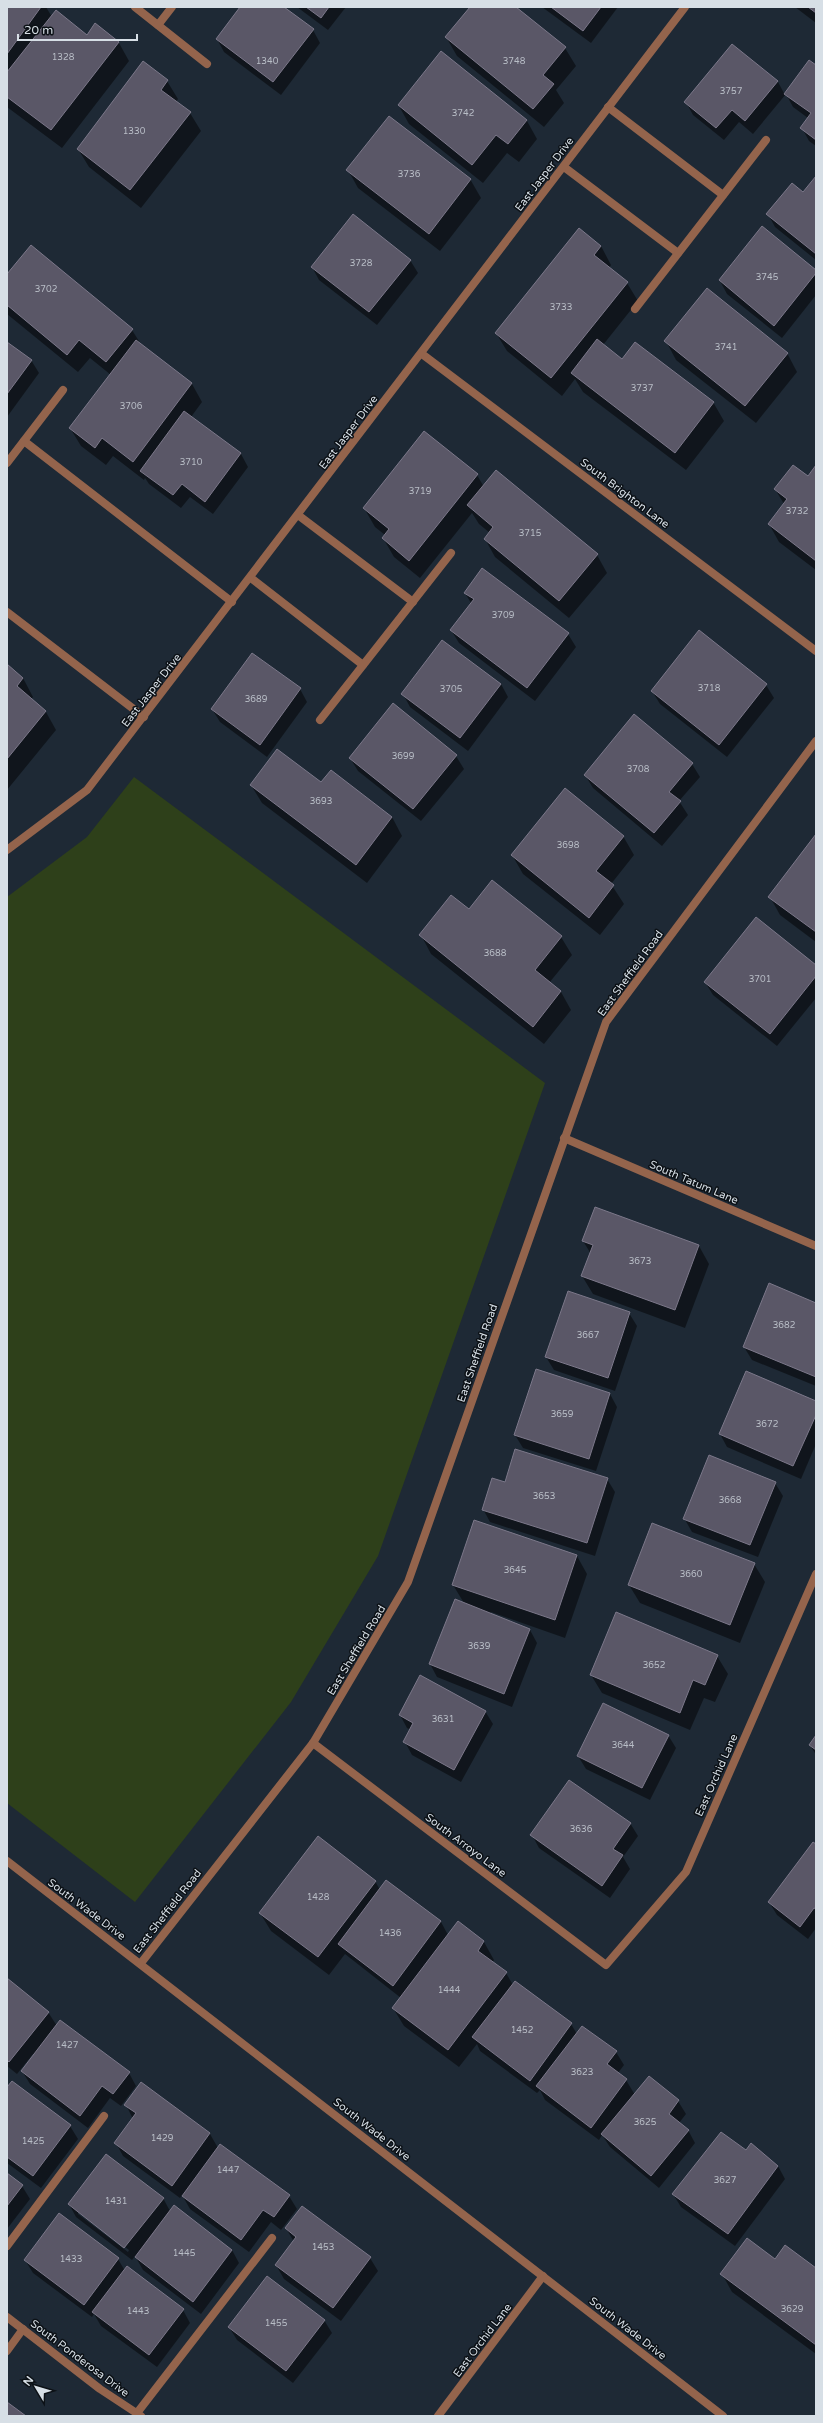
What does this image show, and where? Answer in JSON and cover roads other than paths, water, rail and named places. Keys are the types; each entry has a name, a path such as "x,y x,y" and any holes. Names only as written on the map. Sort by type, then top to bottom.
{"street":[{"path":"135,7 207,64"},
{"path":"158,25 172,7"},
{"name":"East Jasper Drive","path":"7,850 87,790 422,354 685,7"},
{"path":"608,107 722,195"},
{"path":"635,309 766,140"},
{"path":"564,166 678,253"},
{"name":"South Brighton Lane","path":"422,354 816,651"},
{"path":"7,463 63,390"},
{"path":"24,441 232,602"},
{"path":"298,515 413,602"},
{"path":"320,720 451,553"},
{"path":"250,578 363,665"},
{"path":"7,612 144,717"},
{"name":"East Sheffield Road","path":"140,1963 313,1743 408,1582 606,1022 816,741"},
{"name":"South Tatum Lane","path":"564,1138 816,1246"},
{"name":"East Orchid Lane","path":"606,1965 686,1872 816,1574"},
{"name":"South Arroyo Lane","path":"313,1743 606,1965"},
{"name":"South Wade Drive","path":"7,1862 140,1963 723,2416"},
{"path":"7,2246 104,2116"},
{"path":"139,2415 272,2238"},
{"name":"East Orchid Lane","path":"438,2416 543,2276"},
{"name":"South Ponderosa Drive","path":"7,2317 100,2389 139,2415"},
{"path":"7,2351 23,2329"}]}
